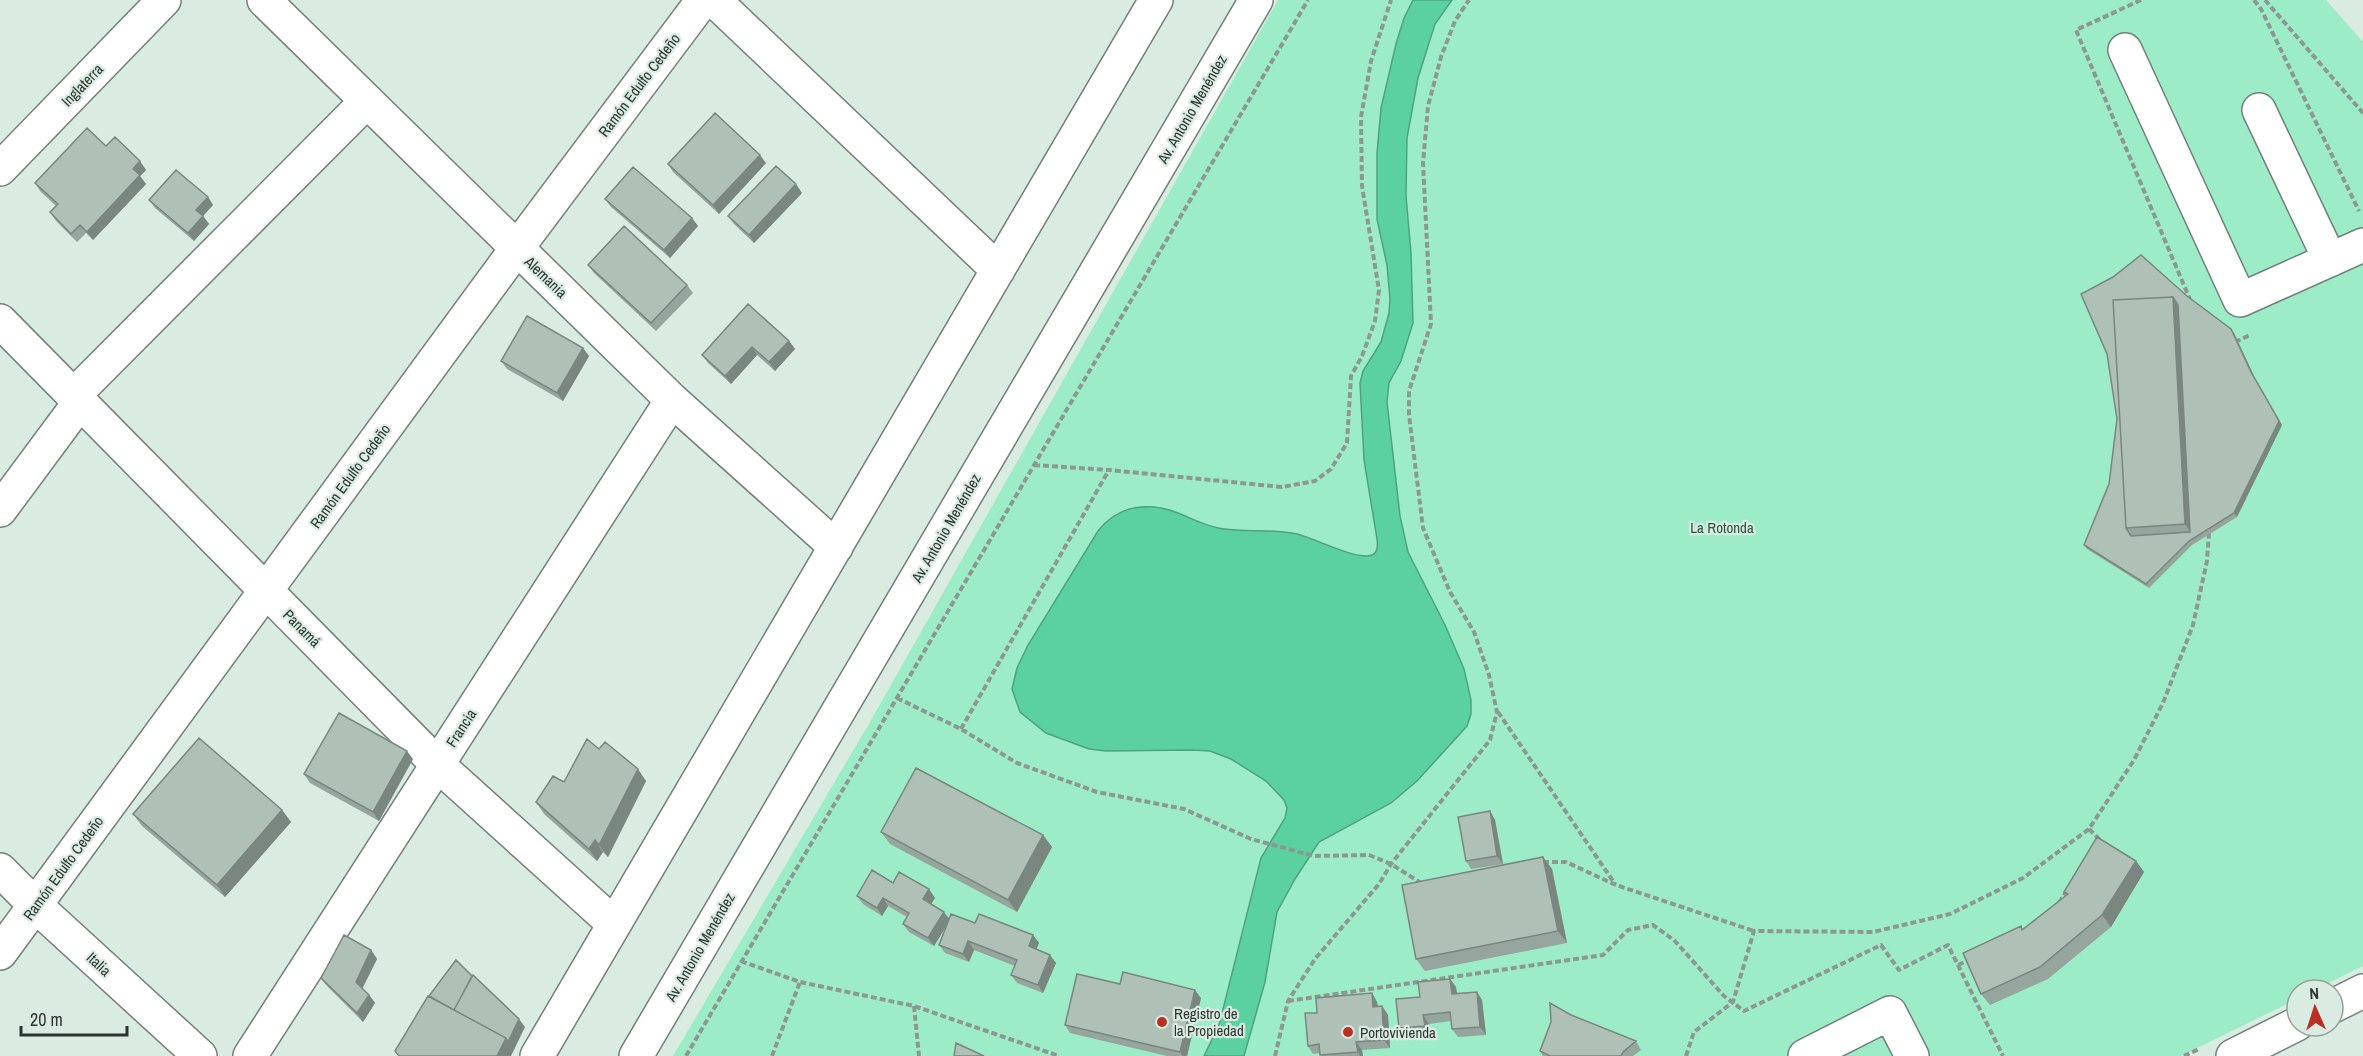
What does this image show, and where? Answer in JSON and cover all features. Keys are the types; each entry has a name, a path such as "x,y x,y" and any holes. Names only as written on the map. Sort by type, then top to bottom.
{"street":[{"name":"Inglaterra","path":"0,169 164,0"},
{"name":"Alemania","path":"264,0 672,400 836,547"},
{"name":"Ramón Edulfo Cedeño","path":"0,953 517,248 703,0"},
{"path":"714,0 998,270"},
{"path":"537,1056 1156,0"},
{"name":"Av. Antonio Menéndez","path":"636,1056 1256,0"},
{"path":"2125,50 2240,300 2330,260 2362,231"},
{"path":"0,510 77,398 367,101"},
{"path":"2259,110 2330,260"},
{"name":"Panamá","path":"0,321 438,765 614,924"},
{"name":"Francia","path":"250,1056 672,400"},
{"name":"Italia","path":"0,870 200,1056"},
{"path":"1805,1056 1890,1013 1912,1056"},
{"path":"2233,1056 2285,1030"}],"path":[{"path":"686,1056 1308,0"},
{"path":"1034,465 1282,487 1315,481 1330,469 1347,443 1350,376 1362,356 1375,321 1379,290 1362,186 1361,117 1371,61 1391,0"},
{"path":"1469,0 1455,21 1441,57 1428,106 1423,163 1431,324 1408,391 1423,528 1450,592 1474,632 1489,675 1497,712 1616,885"},
{"path":"2141,0 2076,30 2194,309"},
{"path":"2254,0 2261,9 2362,231"},
{"path":"2265,0 2363,113"},
{"path":"961,729 1109,470"},
{"path":"1541,862 1566,862 1616,885 1754,931 1873,932 1950,914 2023,878 2089,829 2134,760 2163,703 2193,625 2207,561 2209,531"},
{"path":"897,698 961,729 1017,763 1097,792 1184,809 1251,839 1314,856 1369,855 1391,864 1423,884"},
{"path":"1275,1056 1288,1001 1315,959 1379,884 1391,864 1490,740 1497,712"},
{"path":"2089,829 2103,841 2096,850"},
{"path":"2057,905 2070,886"},
{"path":"1288,1001 1603,955 1628,930 1653,925 1674,940 1724,996 1744,1011 1881,945 1899,970 1948,945 2003,1056"},
{"path":"1686,1056 1694,1032 1733,1002 1754,931"},
{"path":"1958,965 1977,956"},
{"path":"741,961 800,982 914,1006 1059,1056"},
{"path":"772,1056 800,982"},
{"path":"914,1006 919,1056"}],"green space":[{"name":"La Rotonda","path":"1278,0 2326,0 2363,42 2363,966 2338,978 2285,978 2285,1005 2181,1056 673,1056 870,722"}],"shaded area":[{"path":"1413,0 1452,0 1435,24 1418,78 1407,138 1406,196 1411,253 1413,323 1401,361 1389,383 1387,402 1400,516 1408,552 1445,625 1464,669 1471,700 1471,714 1467,726 1417,781 1391,803 1319,842 1277,912 1265,982 1244,1056 1204,1056 1219,1025 1261,858 1285,818 1287,808 1284,800 1266,781 1231,759 1210,751 1106,751 1089,749 1046,733 1020,712 1012,689 1017,668 1028,645 1098,531 1109,519 1129,509 1163,508 1215,527 1288,532 1352,554 1368,556 1376,552 1377,539 1364,460 1360,383 1363,371 1381,342 1389,313 1387,265 1377,219 1377,153 1381,108 1396,44 1404,18"}],"building":[{"path":"715,113 760,155 713,205 668,164"},
{"path":"87,128 106,146 115,137 140,161 133,169 140,175 87,232 80,225 71,234 50,212 58,204 35,183"},
{"path":"776,166 796,184 749,235 728,216"},
{"path":"633,167 692,218 664,250 605,199"},
{"path":"176,170 208,197 196,210 203,216 188,233 149,200"},
{"path":"624,226 687,285 651,323 588,265"},
{"path":"2141,255 2187,296 2231,329 2251,372 2279,421 2234,513 2189,541 2146,584 2084,545 2109,484 2117,419 2107,354 2081,294 2113,277","holes":["2173,297 2178,305 2190,532 2131,536 2126,528 2113,300"]},
{"path":"2173,297 2185,524 2126,528 2113,300"},
{"path":"748,304 789,341 769,362 752,347 725,376 702,355"},
{"path":"527,316 583,348 557,393 501,361"},
{"path":"339,713 407,751 373,812 304,774"},
{"path":"199,738 282,810 217,885 133,814"},
{"path":"587,739 599,749 605,742 638,769 599,845 595,840 589,849 536,802 553,776 564,782"},
{"path":"916,768 1043,835 1008,900 881,832"},
{"path":"1490,811 1497,856 1466,861 1458,817"},
{"path":"2097,837 2136,861 2102,915 2040,967 1981,994 1963,953 2021,926 2022,930 2068,894 2064,892"},
{"path":"1543,857 1558,931 1416,959 1402,885"},
{"path":"872,870 893,883 899,872 929,889 923,899 944,912 928,938 903,924 909,913 883,898 877,908 857,896"},
{"path":"951,914 975,923 979,914 1033,935 1029,946 1050,955 1038,985 1011,975 1017,960 968,941 963,954 939,945"},
{"path":"344,935 371,950 356,982 369,995 357,1013 321,978"},
{"path":"456,960 472,976 454,1010 429,996"},
{"path":"1123,972 1195,990 1180,1052 1065,1025 1077,974 1120,984"},
{"path":"473,975 519,1019 508,1042 506,1038 454,1010"},
{"path":"1450,979 1452,994 1477,992 1480,1027 1452,1029 1450,1012 1423,1015 1425,1026 1399,1028 1396,999 1420,997 1418,982"},
{"path":"1372,993 1373,1007 1382,1006 1384,1040 1356,1042 1358,1052 1320,1055 1319,1044 1308,1046 1305,1013 1317,1013 1316,998"},
{"path":"428,996 506,1038 497,1056 399,1056 395,1051"},
{"path":"1550,1003 1571,1015 1636,1041 1621,1056 1550,1056 1540,1051 1551,1022"},
{"path":"956,1043 984,1056 954,1056"}],"place":[{"name":"Registro de la Propiedad","path":"1162,1022"},
{"name":"Portovivienda","path":"1348,1032"}]}
